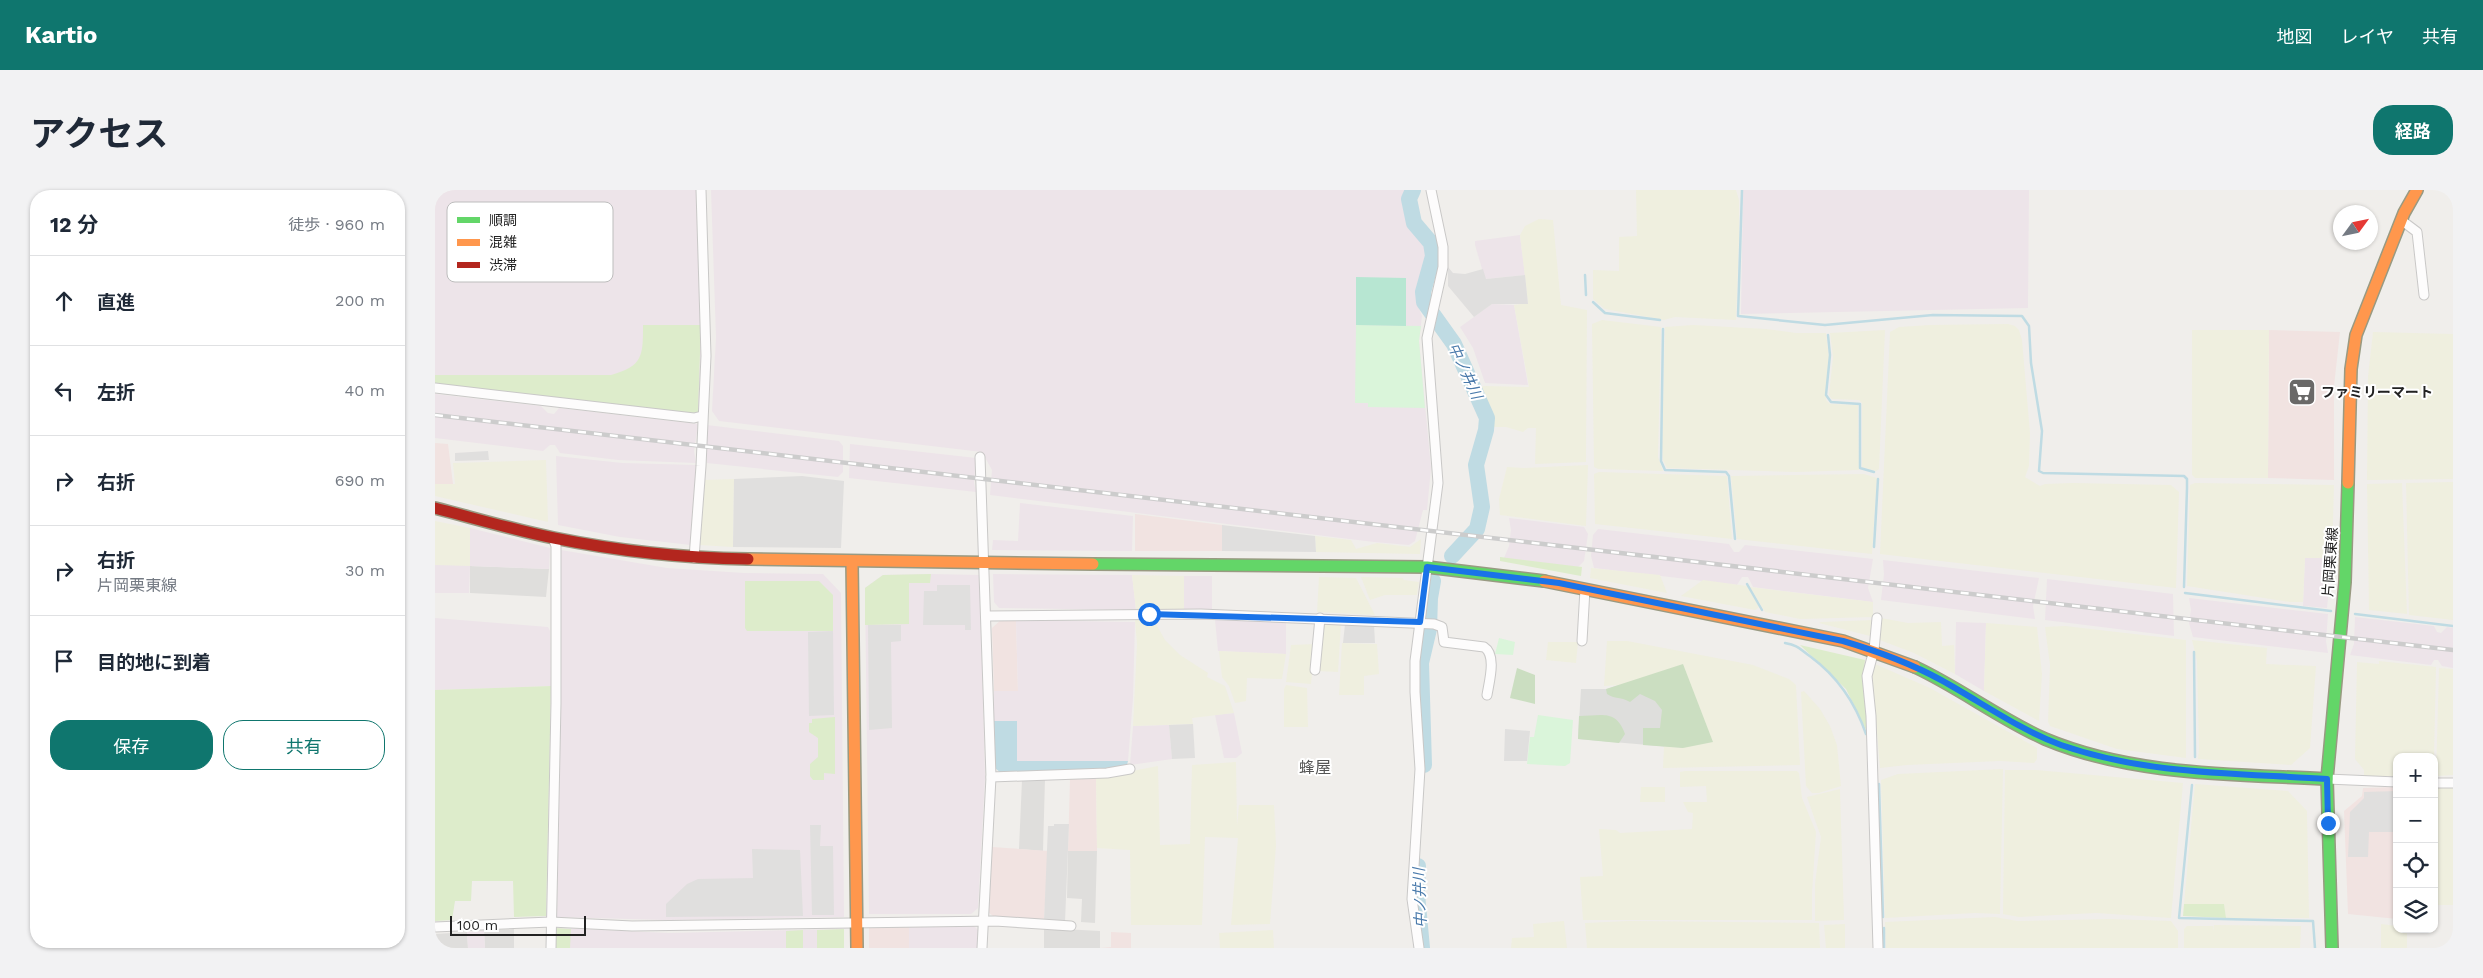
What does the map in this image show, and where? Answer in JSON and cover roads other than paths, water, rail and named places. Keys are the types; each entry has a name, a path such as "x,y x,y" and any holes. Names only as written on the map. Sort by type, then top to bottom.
{"street":[{"path":"694,558 701,466 706,356 701,190"},
{"path":"1419,948 1412,899 1421,769 1415,692 1415,661 1426,623 1427,567 1438,483 1428,358 1430,319 1443,267 1443,247 1431,190"},
{"name":"片岡栗東線","path":"2332,948 2327,779 2345,582 2349,482 2349,397 2356,335 2401,220 2417,190"},
{"path":"2401,220 2417,232 2424,295"},
{"path":"435,388 694,418 702,416"},
{"path":"980,457 987,616 991,777 982,948"},
{"path":"435,508 553,538 630,551 694,558 852,562 1427,567 1480,572 1585,589 1843,641 1874,650 1940,680 2040,736 2108,760 2139,766 2188,771 2393,782"},
{"path":"551,948 556,703 556,546 553,538"},
{"path":"852,562 857,948"},
{"path":"1582,641 1585,589"},
{"path":"987,616 1201,614 1426,623 1442,627 1445,642 1484,647 1489,650 1491,656 1487,695"},
{"path":"1315,670 1320,618"},
{"path":"1877,618 1874,650 1867,676 1871,716 1878,948"},
{"path":"991,777 1107,773 1130,769"},
{"path":"2438,783 2453,783"},
{"path":"435,927 551,922 632,926 768,926 857,922 983,922 1071,926"}],"water":[{"path":"994,721 1017,721 1017,761 1128,761 1127,765 1091,770 1001,773 995,768"}],"waterway":[{"name":"中ノ井川","path":"1413,190 1409,199 1414,223 1431,243 1433,256 1423,292 1424,302 1454,344 1487,418 1486,430 1476,465 1482,507 1477,529 1452,556"},
{"path":"1742,190 1738,316 1825,325 1933,315 2022,316 2029,326 2031,363 2042,431 2039,471 2043,473 2184,476 2187,479 2184,587"},
{"path":"1585,275 1586,295"},
{"path":"1593,302 1605,313 1660,320"},
{"path":"1663,329 1661,461 1665,470 1726,472 1729,476 1735,539"},
{"path":"1828,335 1830,355 1826,395 1831,402 1860,404 1860,468 1874,472"},
{"path":"1874,547 1878,479"},
{"name":"中ノ井川","path":"1424,765 1421,663 1429,629 1430,598 1433,581"},
{"path":"1747,584 1762,610"},
{"path":"2185,593 2331,611"},
{"path":"2355,614 2453,626"},
{"path":"1785,643 1794,645 1829,673 1845,691 1857,711 1866,734"},
{"path":"2194,652 2195,757"},
{"path":"1879,784 1883,917"},
{"path":"2192,785 2179,918 2313,921 2315,948"},
{"name":"中ノ井川","path":"1418,866 1417,894 1422,948"},
{"path":"1884,928 1884,948"}],"railway":[{"path":"435,415 2453,650"}],"place":[{"name":"ファミリーマート","path":"2302,392"}],"district":[{"name":"蜂屋","path":"1315,767"}]}
